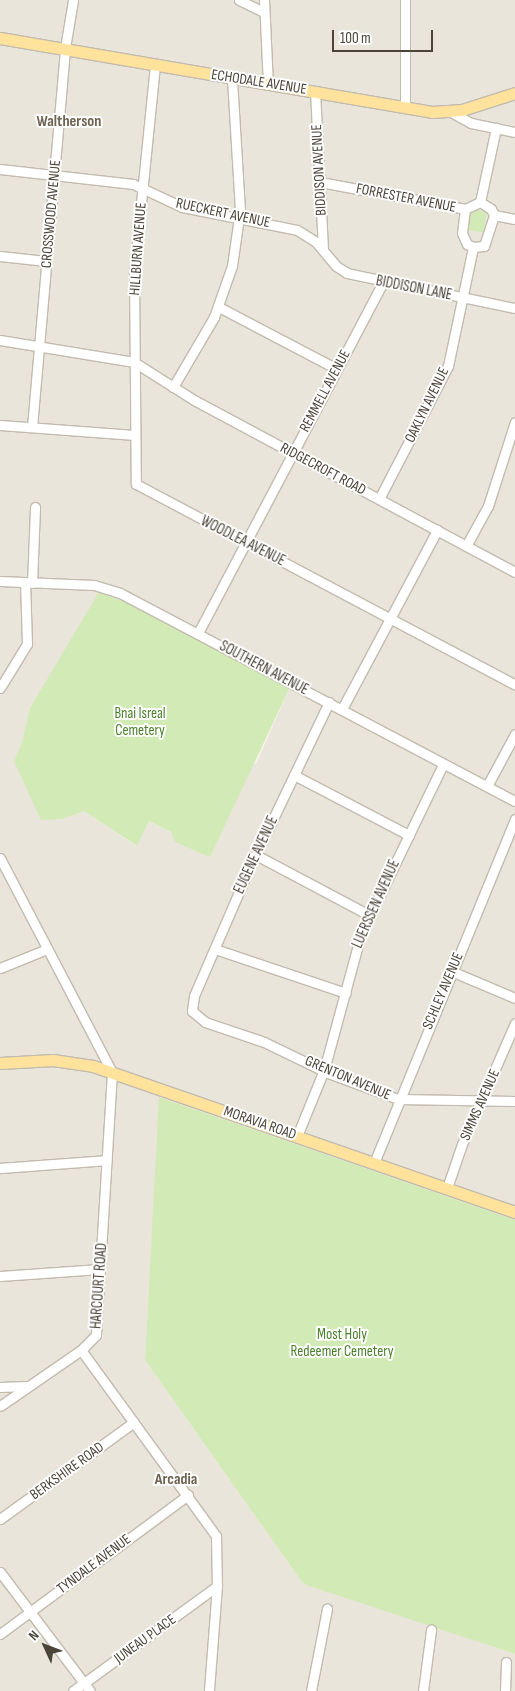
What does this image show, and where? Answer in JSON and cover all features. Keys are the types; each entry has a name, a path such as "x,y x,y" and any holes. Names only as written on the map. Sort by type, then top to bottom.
{"main road":[{"name":"ECHODALE AVENUE","path":"0,38 405,108 451,112"},
{"path":"451,112 515,92"},
{"name":"MORAVIA ROAD","path":"0,1062 54,1060 112,1072 515,1212"}],"street":[{"name":"CROSSWOOD AVENUE","path":"32,428 65,48 72,0"},
{"path":"239,0 264,12"},
{"path":"264,0 268,84"},
{"path":"405,0 405,108"},
{"name":"HILLBURN AVENUE","path":"135,435 134,273 155,65"},
{"path":"173,387 219,307 232,266 239,218 232,78"},
{"name":"BIDDISON AVENUE","path":"315,91 324,249"},
{"name":"ECHODALE AVENUE","path":"451,112 462,120 515,132"},
{"path":"496,128 480,202 494,215 515,219"},
{"name":"RUECKERT AVENUE","path":"0,169 116,181 142,188 182,207 297,230 324,249"},
{"name":"FORRESTER AVENUE","path":"320,182 465,209 480,202"},
{"path":"465,209 462,233 467,244 474,247 484,246 494,215"},
{"name":"OAKLYN AVENUE","path":"379,499 448,366 474,247"},
{"name":"BIDDISON LANE","path":"324,249 336,266 347,273 515,308"},
{"path":"0,256 46,261"},
{"name":"REMMELL AVENUE","path":"198,633 383,282"},
{"path":"219,307 337,369"},
{"path":"0,340 134,362"},
{"name":"RIDGECROFT ROAD","path":"134,362 173,387 515,572"},
{"path":"466,546 488,506 515,422"},
{"path":"0,425 135,435"},
{"name":"WOODLEA AVENUE","path":"135,435 134,478 138,487 391,618 515,685"},
{"path":"0,688 27,644 29,582 35,508"},
{"path":"342,710 437,530"},
{"name":"SOUTHERN AVENUE","path":"0,581 104,588 198,633 515,801"},
{"name":"EUGENE AVENUE","path":"192,1011 194,996 256,855 329,702"},
{"path":"487,786 515,734"},
{"name":"LUERSSEN AVENUE","path":"297,1136 324,1070 346,993 355,948 369,915 443,764"},
{"path":"294,775 408,835"},
{"name":"SCHLEY AVENUE","path":"374,1163 398,1099 515,819"},
{"path":"256,855 369,915"},
{"path":"0,858 112,1072"},
{"path":"215,948 346,993"},
{"path":"0,968 47,949"},
{"path":"451,971 515,998"},
{"name":"GRENTON AVENUE","path":"192,1011 205,1022 264,1042 324,1070 398,1099 515,1101"},
{"name":"SIMMS AVENUE","path":"447,1188 462,1144 483,1101 515,1023"},
{"name":"HARCOURT ROAD","path":"112,1072 97,1331 92,1340 81,1350 216,1536 217,1586 209,1691"},
{"path":"0,1168 107,1160"},
{"path":"0,1276 100,1269"},
{"path":"0,1406 26,1386 81,1350"},
{"path":"0,1388 26,1386"},
{"name":"BERKSHIRE ROAD","path":"0,1519 134,1422"},
{"name":"TYNDALE AVENUE","path":"0,1634 188,1495"},
{"path":"0,1572 87,1687"},
{"name":"JUNEAU PLACE","path":"73,1691 87,1687 217,1586"},
{"path":"311,1691 327,1609"},
{"path":"423,1691 431,1630"},
{"path":"506,1662 506,1691"}],"shaded area":[{"path":"0,0 515,0 515,1220 160,1097 145,1360 302,1582 515,1654 515,1691 0,1691","holes":["99,592 117,597 289,689 257,762 171,832 149,821 136,846 84,811 63,819 14,761"]}],"green space":[{"path":"469,209 487,212 483,233 466,230"},
{"name":"Bnai Isreal Cemetery","path":"99,592 128,603 289,689 210,857 175,842 171,832 149,821 137,846 84,811 63,819 41,820 14,761 22,743 30,708"},
{"name":"Most Holy Redeemer Cemetery","path":"159,1097 515,1220 515,1654 309,1586 302,1582 145,1360"}],"district":[{"name":"Waltherson","path":"69,122"},
{"name":"Arcadia","path":"176,1480"}]}
